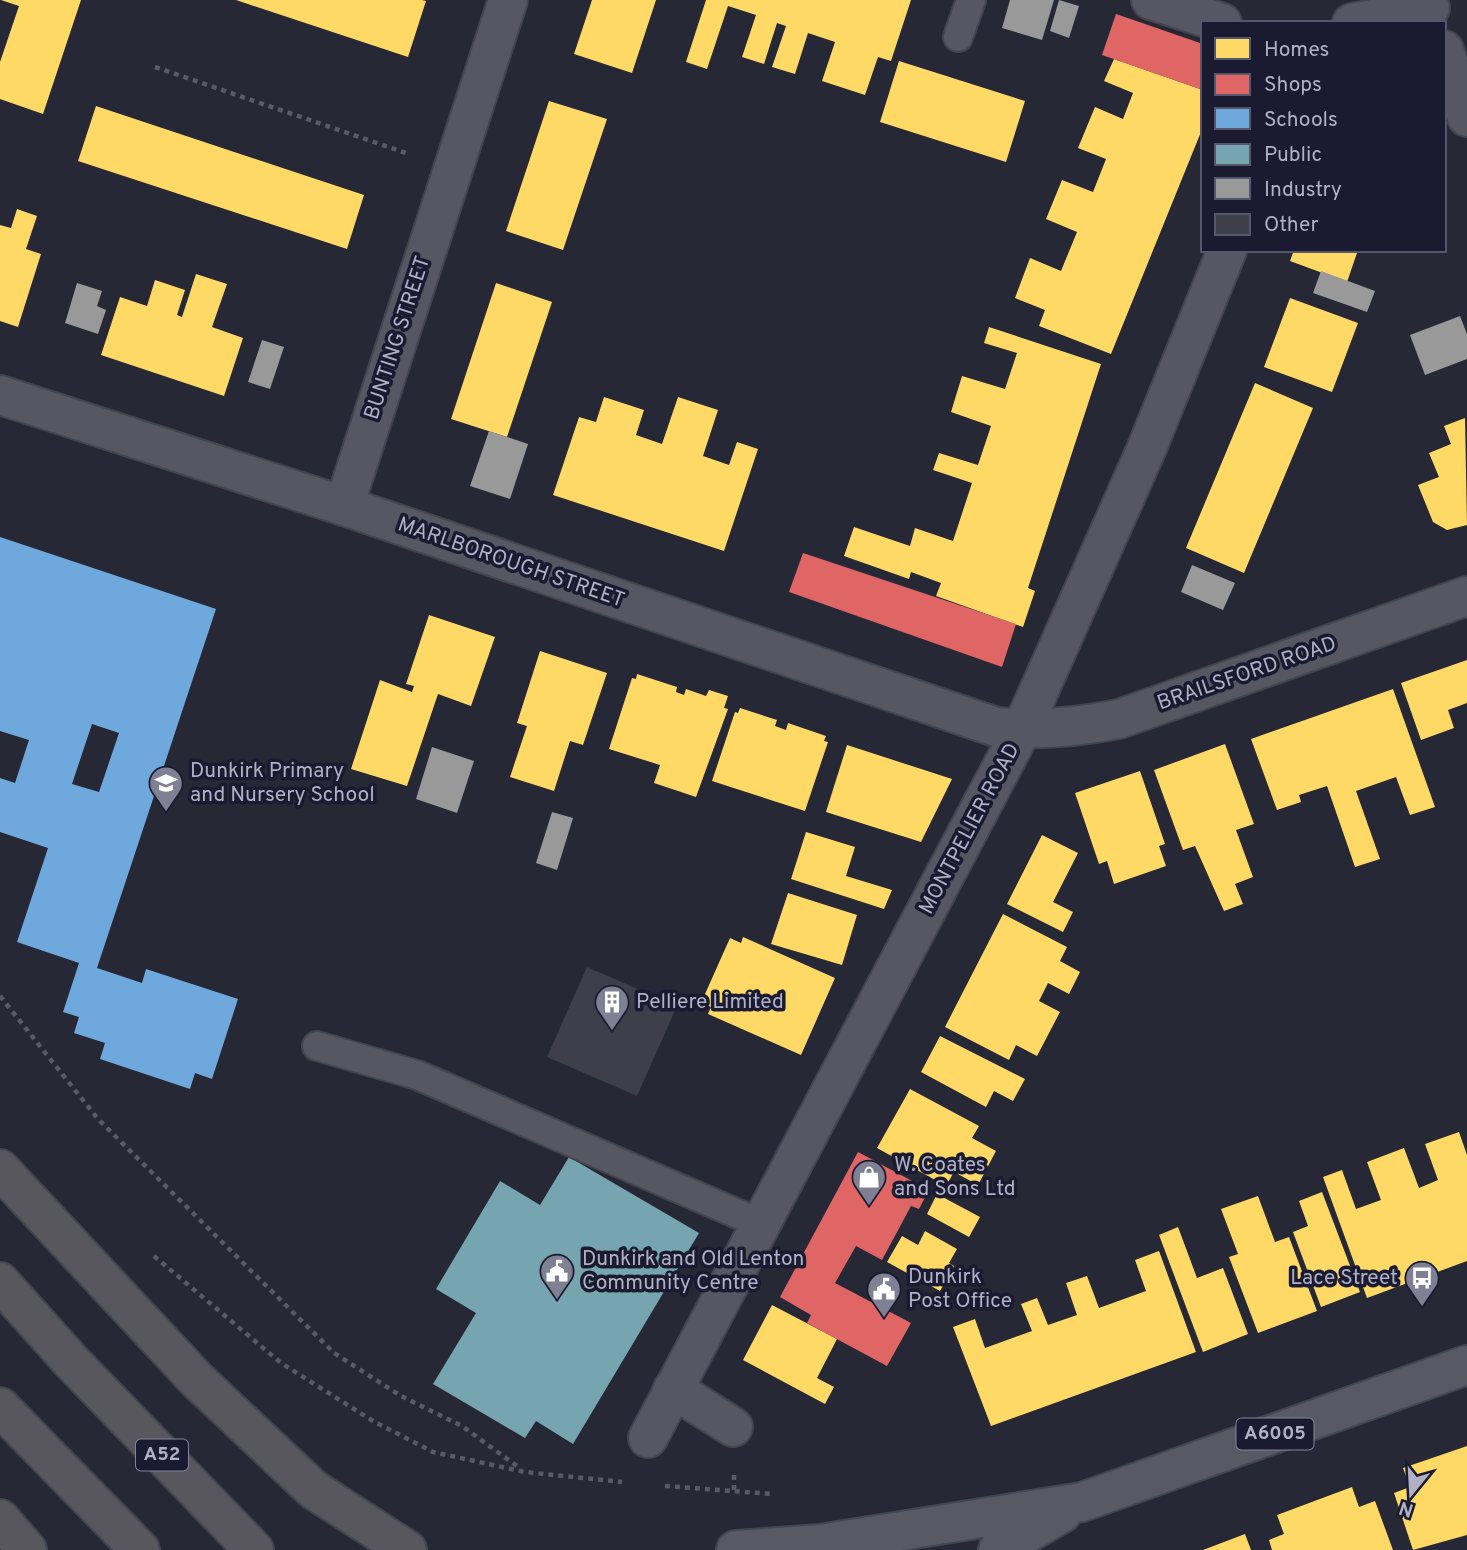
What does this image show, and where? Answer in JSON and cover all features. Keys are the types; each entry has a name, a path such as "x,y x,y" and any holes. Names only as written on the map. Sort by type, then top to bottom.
{"highway":[{"path":"0,1169 197,1380 314,1490 407,1550"},
{"name":"A52","path":"0,1282 70,1360 254,1550"},
{"path":"4,1412 140,1550"},
{"path":"0,1519 27,1550"}],"main road":[{"name":"A6005","path":"998,1550 1082,1502 1467,1365"},
{"name":"A6005","path":"736,1550 820,1544 1082,1502"}],"street":[{"name":"BUNTING STREET","path":"344,506 508,0"},
{"path":"1151,0 1216,21"},
{"path":"1364,21 1431,10"},
{"path":"1446,56 1467,117"},
{"name":"MONTPELIER ROAD","path":"648,1438 1022,729 1146,450 1226,252"},
{"name":"MARLBOROUGH STREET","path":"0,395 344,506 996,727 1022,729"},
{"name":"BRAILSFORD ROAD","path":"1022,729 1085,726 1119,719 1467,596"},
{"path":"673,1389 733,1427"}],"lane":[{"path":"958,37 971,0"},
{"path":"317,1046 417,1075 761,1224"}],"path":[{"path":"155,67 452,169"},
{"path":"0,996 98,1119 334,1353 401,1396 462,1426 525,1472"},
{"path":"148,1251 281,1363 373,1421 433,1452 525,1472 628,1483"},
{"path":"652,1484 776,1494"}],"building: Homes":[{"path":"1,0 81,0 43,114 0,99 0,62 19,6"},
{"path":"236,0 422,0 426,1 408,57"},
{"path":"592,0 656,0 632,73 574,54"},
{"path":"706,0 911,0 891,61 878,57 865,95 822,81 835,42 808,33 795,74 772,67 786,26 777,23 764,64 742,57 756,15 728,6 707,69 686,62"},
{"path":"1114,59 1201,89 1201,132 1111,354 1039,326 1045,310 1015,298 1030,258 1061,271 1077,232 1046,219 1062,180 1093,192 1106,159 1078,148 1095,107 1123,119 1133,93 1104,81"},
{"path":"899,61 1025,101 1006,162 880,122"},
{"path":"549,101 607,119 563,250 506,231"},
{"path":"96,106 364,195 347,249 78,161"},
{"path":"17,209 37,216 26,249 41,254 18,327 0,321 0,225 11,228"},
{"path":"1293,252 1357,252 1347,282 1290,261"},
{"path":"196,274 227,284 212,327 243,338 224,396 101,355 120,297 147,306 155,280 185,290 177,315 182,317"},
{"path":"496,283 552,302 507,437 451,419"},
{"path":"1290,298 1358,323 1332,392 1264,367"},
{"path":"989,327 1101,364 1028,588 1035,591 1023,627 936,596 941,583 911,572 909,579 844,556 854,527 910,546 915,528 953,541 972,483 933,470 939,453 978,465 991,426 951,412 962,376 1005,389 1017,353 984,343"},
{"path":"1255,383 1313,408 1244,573 1186,548"},
{"path":"604,397 644,410 636,435 662,444 678,397 718,410 703,456 729,465 737,442 758,449 724,551 553,495 579,417 596,422"},
{"path":"1465,418 1467,525 1447,530 1433,522 1418,485 1439,477 1429,453 1451,444 1444,426"},
{"path":"429,615 495,637 471,706 438,694 407,786 351,769 380,680 412,692 414,686 406,684"},
{"path":"540,651 607,673 583,745 570,741 554,791 510,777 527,726 517,723"},
{"path":"1467,660 1467,703 1448,710 1454,728 1421,740 1401,683"},
{"path":"637,674 677,687 676,692 684,695 686,689 706,696 709,690 728,696 724,708 728,709 696,797 654,783 660,765 609,749 632,678 636,679"},
{"path":"1393,689 1435,807 1410,815 1396,777 1356,791 1380,859 1355,867 1327,786 1299,795 1301,802 1277,810 1251,739"},
{"path":"740,708 777,720 775,726 786,730 788,723 826,736 824,741 828,742 805,811 712,781 735,712 738,713"},
{"path":"1225,744 1254,824 1236,830 1253,877 1235,884 1243,904 1224,911 1195,846 1183,850 1154,770"},
{"path":"847,745 952,779 921,842 826,812"},
{"path":"1140,771 1165,844 1159,846 1166,866 1114,884 1107,861 1099,864 1075,793"},
{"path":"806,832 855,847 846,876 892,890 884,909 791,879"},
{"path":"1042,835 1078,853 1053,902 1073,912 1063,932 1007,904"},
{"path":"788,893 857,915 842,965 771,944"},
{"path":"1003,914 1067,947 1060,961 1080,972 1069,994 1048,983 1039,1001 1060,1012 1037,1056 1016,1045 1009,1060 945,1027"},
{"path":"743,937 835,978 801,1055 708,1014 711,1007 701,1003 730,938 741,943"},
{"path":"940,1036 1025,1079 1013,1101 994,1091 986,1107 921,1072"},
{"path":"910,1089 979,1126 972,1138 996,1151 978,1185 954,1172 946,1186 877,1148"},
{"path":"1459,1132 1467,1155 1467,1261 1367,1298 1323,1177 1342,1170 1356,1209 1381,1200 1367,1162 1404,1148 1419,1188 1438,1180 1425,1144"},
{"path":"1322,1192 1360,1292 1321,1307 1293,1232 1308,1226 1299,1201"},
{"path":"937,1194 980,1217 969,1237 927,1214"},
{"path":"1258,1196 1275,1242 1289,1237 1317,1311 1258,1333 1229,1257 1238,1254 1221,1209"},
{"path":"1178,1227 1197,1278 1223,1268 1248,1334 1203,1352 1159,1235"},
{"path":"925,1231 957,1249 949,1263 954,1266 940,1291 887,1262 902,1236 918,1245"},
{"path":"1159,1251 1196,1352 991,1426 953,1327 975,1319 985,1348 1032,1331 1021,1304 1037,1298 1048,1325 1077,1315 1066,1283 1087,1276 1099,1308 1146,1291 1135,1260"},
{"path":"772,1305 837,1339 817,1378 834,1387 825,1404 743,1360"},
{"path":"1467,1446 1467,1535 1413,1550 1394,1493 1410,1487 1403,1468"},
{"path":"1352,1487 1359,1507 1375,1501 1393,1550 1272,1550 1269,1540 1284,1534 1277,1515"},
{"path":"1245,1534 1251,1550 1203,1550"}],"building: Shops":[{"path":"1116,14 1201,43 1201,89 1102,55"},
{"path":"803,553 1016,624 1002,667 789,592"},
{"path":"858,1152 929,1190 919,1209 911,1206 882,1260 856,1246 835,1283 911,1323 887,1366 807,1323 811,1315 780,1297"}],"building: Schools":[{"path":"0,537 216,609 97,968 142,983 146,969 238,999 212,1079 195,1073 190,1089 100,1059 105,1043 74,1033 79,1017 63,1012 79,963 17,942 48,848 0,832 0,778 15,783 29,740 0,731","holes":["92,724 119,733 99,792 72,784"]}],"building: Public":[{"name":"Dunkirk and Old Lenton Community Centre","path":"569,1157 699,1233 573,1444 536,1421 525,1438 433,1384 476,1313 436,1289 500,1181 540,1205"}],"building: Industry":[{"path":"1010,0 1054,0 1042,40 1002,28"},
{"path":"1059,0 1079,6 1069,38 1050,31"},
{"path":"1321,271 1375,291 1367,312 1313,293"},
{"path":"77,283 102,291 97,306 106,310 98,334 65,323"},
{"path":"1460,316 1467,334 1467,359 1425,375 1410,335"},
{"path":"262,340 284,347 270,389 248,382"},
{"path":"489,431 528,444 510,499 470,486"},
{"path":"1192,565 1235,583 1223,610 1181,592"},
{"path":"432,747 474,761 457,813 416,799"},
{"path":"552,812 573,818 557,870 536,863"}],"building: Other":[{"name":"Pelliere Limited","path":"587,967 677,1006 637,1096 547,1057"}],"place":[{"name":"Dunkirk Primary and Nursery School","path":"166,813"},
{"name":"Pelliere Limited","path":"612,1032"},
{"name":"W. Coates and Sons Ltd","path":"869,1207"},
{"name":"Dunkirk and Old Lenton Community Centre","path":"557,1301"},
{"name":"Lace Street","path":"1422,1308"},
{"name":"Dunkirk Post Office","path":"884,1319"}]}
